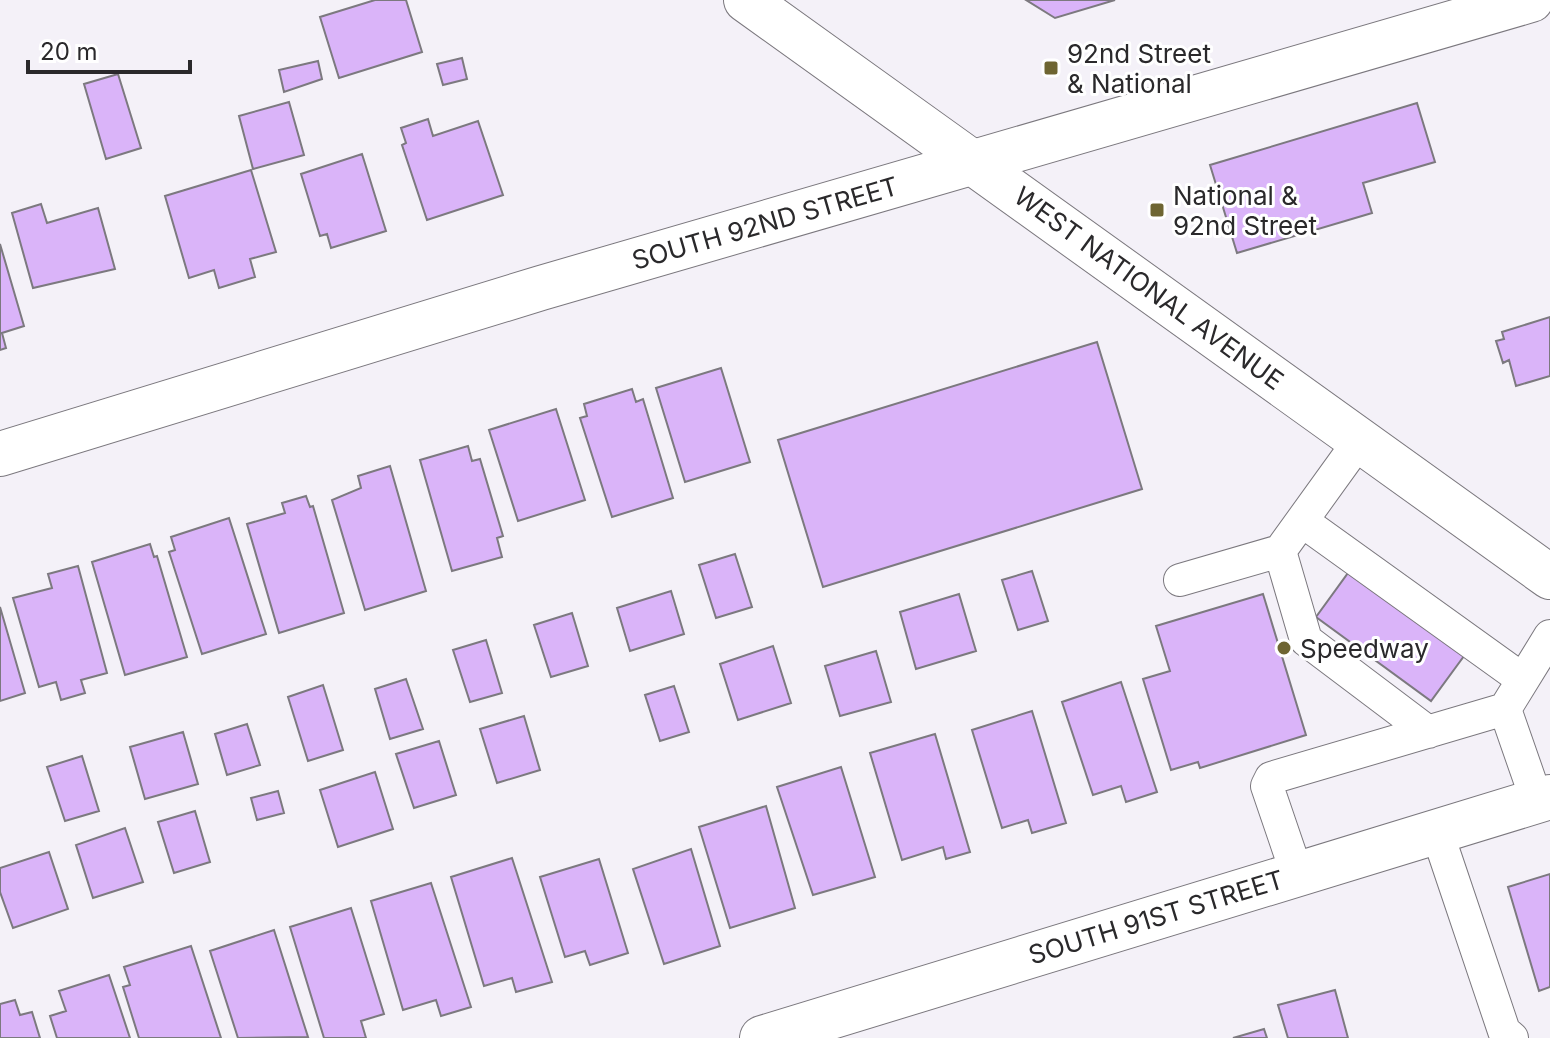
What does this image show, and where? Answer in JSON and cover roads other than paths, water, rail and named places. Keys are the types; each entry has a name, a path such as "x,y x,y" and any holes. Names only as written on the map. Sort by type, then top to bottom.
{"street":[{"name":"WEST NATIONAL AVENUE","path":"746,0 1550,577"},
{"name":"SOUTH 92ND STREET","path":"0,454 541,288 1531,0"},
{"name":"SOUTH 91ST STREET","path":"762,1038 1544,799"}],"lane":[{"path":"1180,580 1280,551 1360,440"},
{"path":"1302,521 1522,679"},
{"path":"1280,551 1306,640 1428,732"},
{"path":"1297,874 1267,786 1271,778 1505,709 1550,636"},
{"path":"1505,709 1544,799"},
{"path":"1437,832 1475,952 1504,1031 1512,1038"}],"place":[{"name":"92nd Street & National","path":"1051,68"},
{"name":"National & 92nd Street","path":"1157,210"},
{"name":"Speedway","path":"1284,648"}]}
